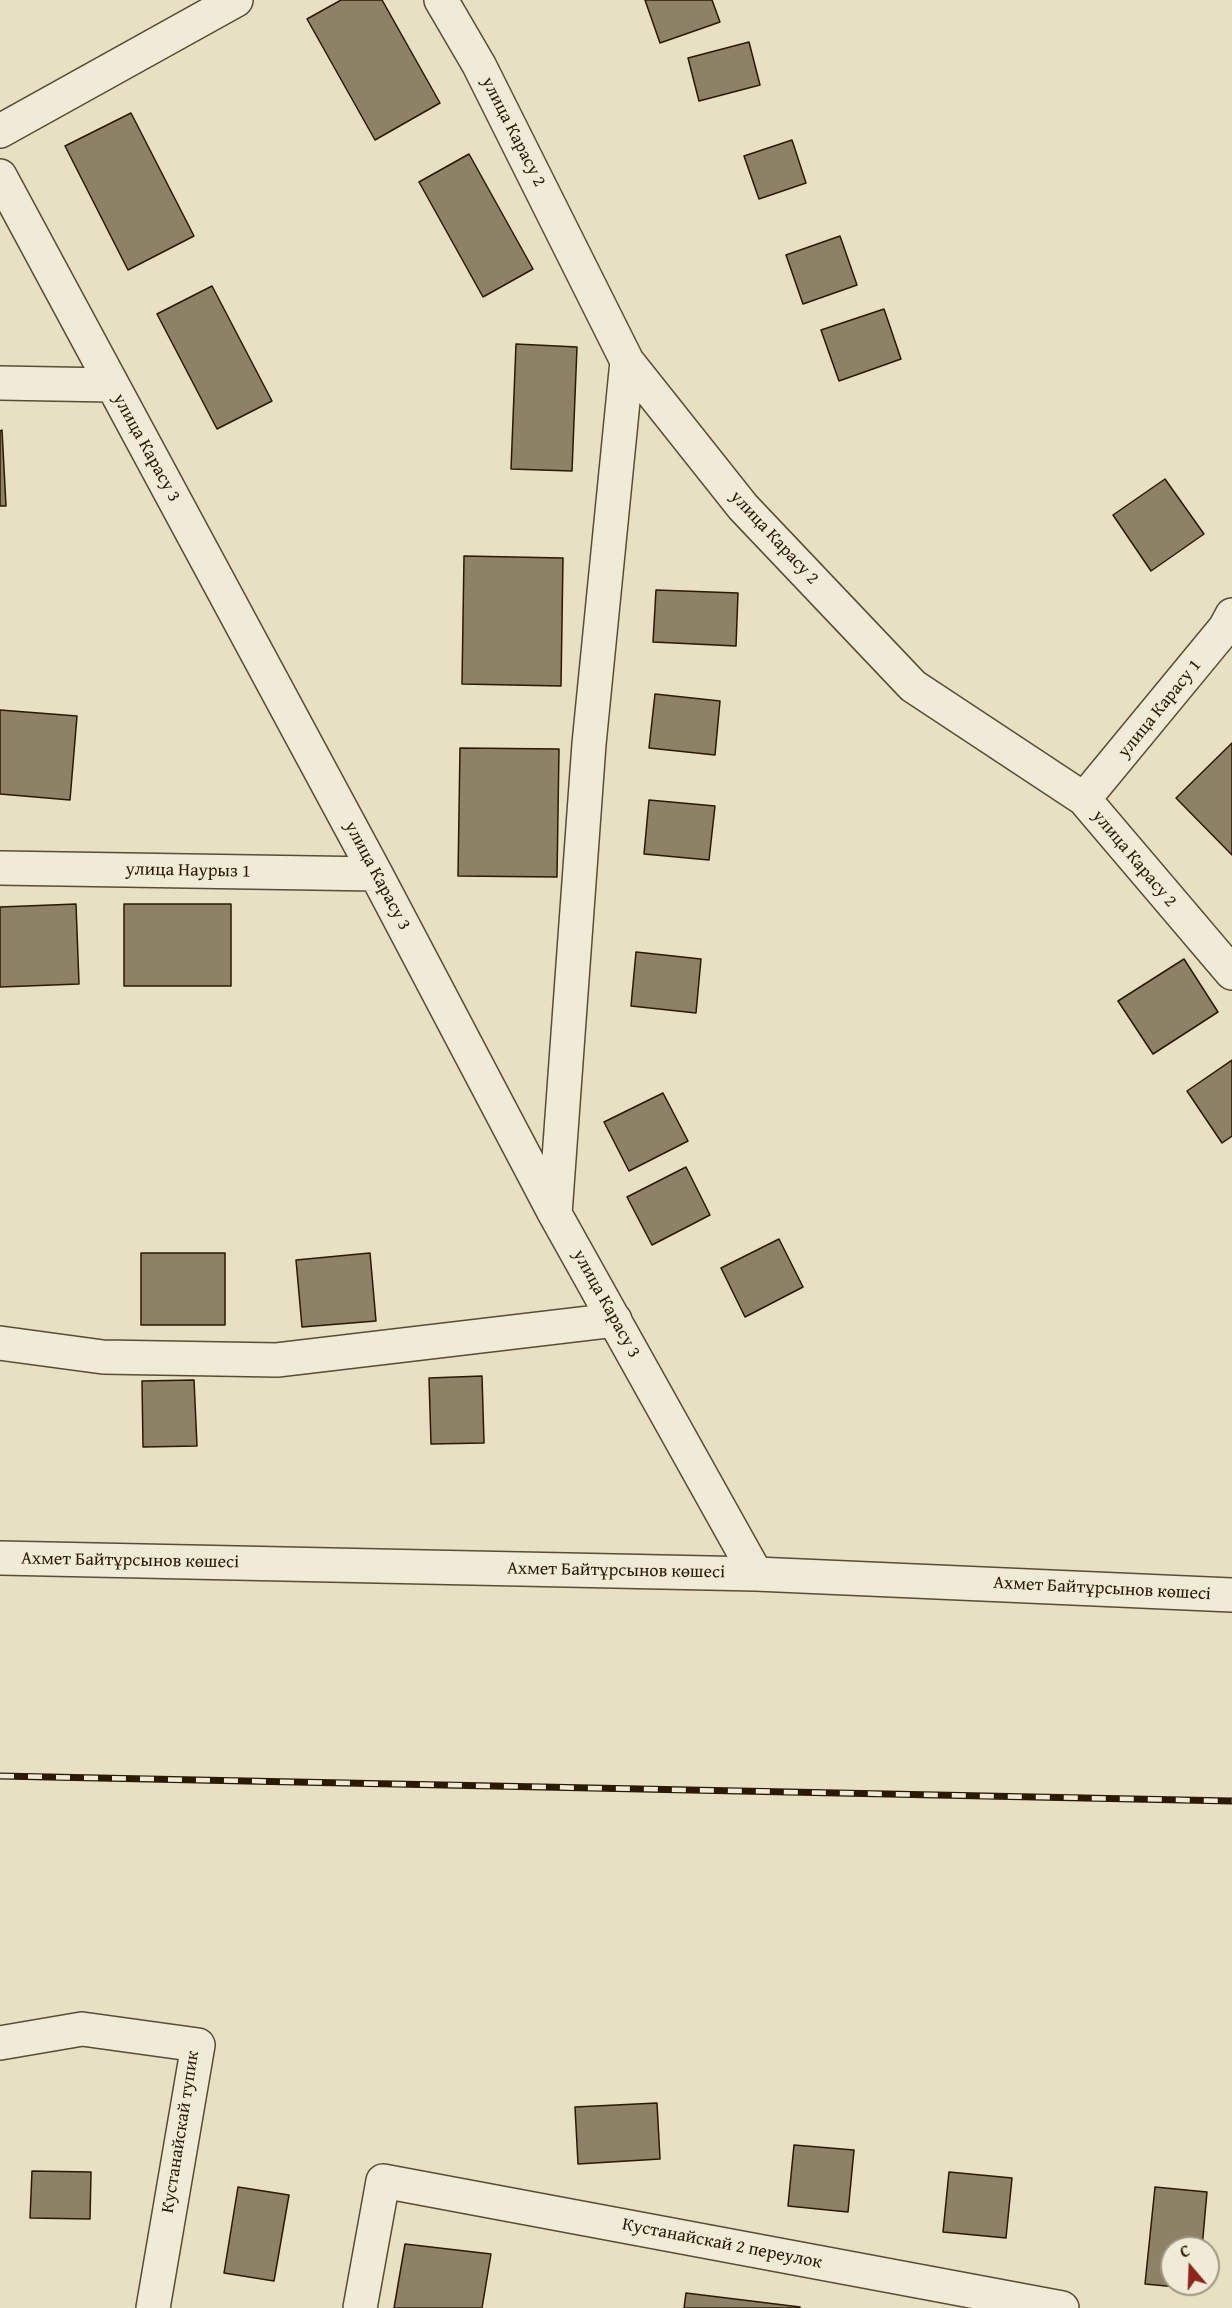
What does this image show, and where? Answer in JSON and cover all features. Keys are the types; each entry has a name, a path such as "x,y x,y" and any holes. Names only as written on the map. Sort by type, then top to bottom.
{"street":[{"path":"0,131 236,0"},
{"name":"улица Карасу 2","path":"441,0 478,64 627,360 742,507 913,686 1084,800 1232,974"},
{"name":"улица Карасу 3","path":"0,176 376,874 555,1214 756,1574"},
{"path":"555,1214 589,744 627,360"},
{"path":"0,383 111,385"},
{"name":"улица Карасу 1","path":"1084,800 1225,628 1232,615"},
{"name":"улица Наурыз 1","path":"0,868 376,874"},
{"path":"0,1343 103,1357 277,1360 615,1320"},
{"name":"Ахмет Байтұрсынов көшесі","path":"0,1558 756,1574 1232,1595"},
{"name":"Кустанайскай тупик","path":"0,2043 82,2029 198,2044 153,2308"},
{"name":"Кустанайскай 2 переулок","path":"360,2308 383,2181 1062,2308"}],"building":[{"path":"341,0 382,0 440,103 375,140 307,19"},
{"path":"645,0 712,0 720,22 660,43"},
{"path":"749,42 760,85 699,101 688,58"},
{"path":"131,113 194,236 128,270 65,146"},
{"path":"792,140 806,183 759,199 744,156"},
{"path":"469,154 533,269 483,297 419,182"},
{"path":"840,236 857,285 803,304 786,255"},
{"path":"212,286 272,401 217,429 157,314"},
{"path":"884,309 901,359 839,381 821,330"},
{"path":"516,344 577,347 572,471 511,469"},
{"path":"2,430 6,506 0,506 0,431"},
{"path":"1165,479 1204,534 1151,571 1113,515"},
{"path":"464,556 563,558 561,686 462,684"},
{"path":"656,590 738,593 736,646 653,642"},
{"path":"655,694 720,701 715,755 649,748"},
{"path":"0,710 77,716 70,800 0,794"},
{"path":"1232,743 1232,855 1176,798"},
{"path":"460,748 559,749 557,877 458,876"},
{"path":"649,800 715,806 709,860 644,854"},
{"path":"76,904 79,984 0,987 0,907"},
{"path":"124,904 231,904 231,986 124,986"},
{"path":"636,952 701,959 696,1013 631,1006"},
{"path":"1184,959 1218,1012 1153,1054 1118,1001"},
{"path":"1232,1060 1232,1136 1222,1143 1187,1091"},
{"path":"663,1093 688,1141 629,1171 604,1122"},
{"path":"686,1167 710,1215 652,1245 627,1197"},
{"path":"779,1239 803,1287 745,1317 721,1268"},
{"path":"141,1253 225,1253 225,1325 141,1325"},
{"path":"370,1253 376,1321 302,1327 296,1260"},
{"path":"482,1376 484,1443 431,1444 429,1378"},
{"path":"194,1380 197,1446 143,1447 142,1381"},
{"path":"657,2103 660,2159 578,2164 575,2107"},
{"path":"794,2145 854,2150 848,2212 788,2206"},
{"path":"32,2171 91,2172 90,2219 30,2218"},
{"path":"949,2172 1012,2178 1006,2238 943,2232"},
{"path":"238,2187 289,2195 274,2281 224,2273"},
{"path":"1155,2187 1207,2192 1203,2236 1160,2236 1160,2285 1145,2284"},
{"path":"405,2244 491,2254 482,2308 394,2308"},
{"path":"686,2293 800,2307 800,2308 684,2308"}],"railway":[{"path":"0,1776 1232,1801"}]}
